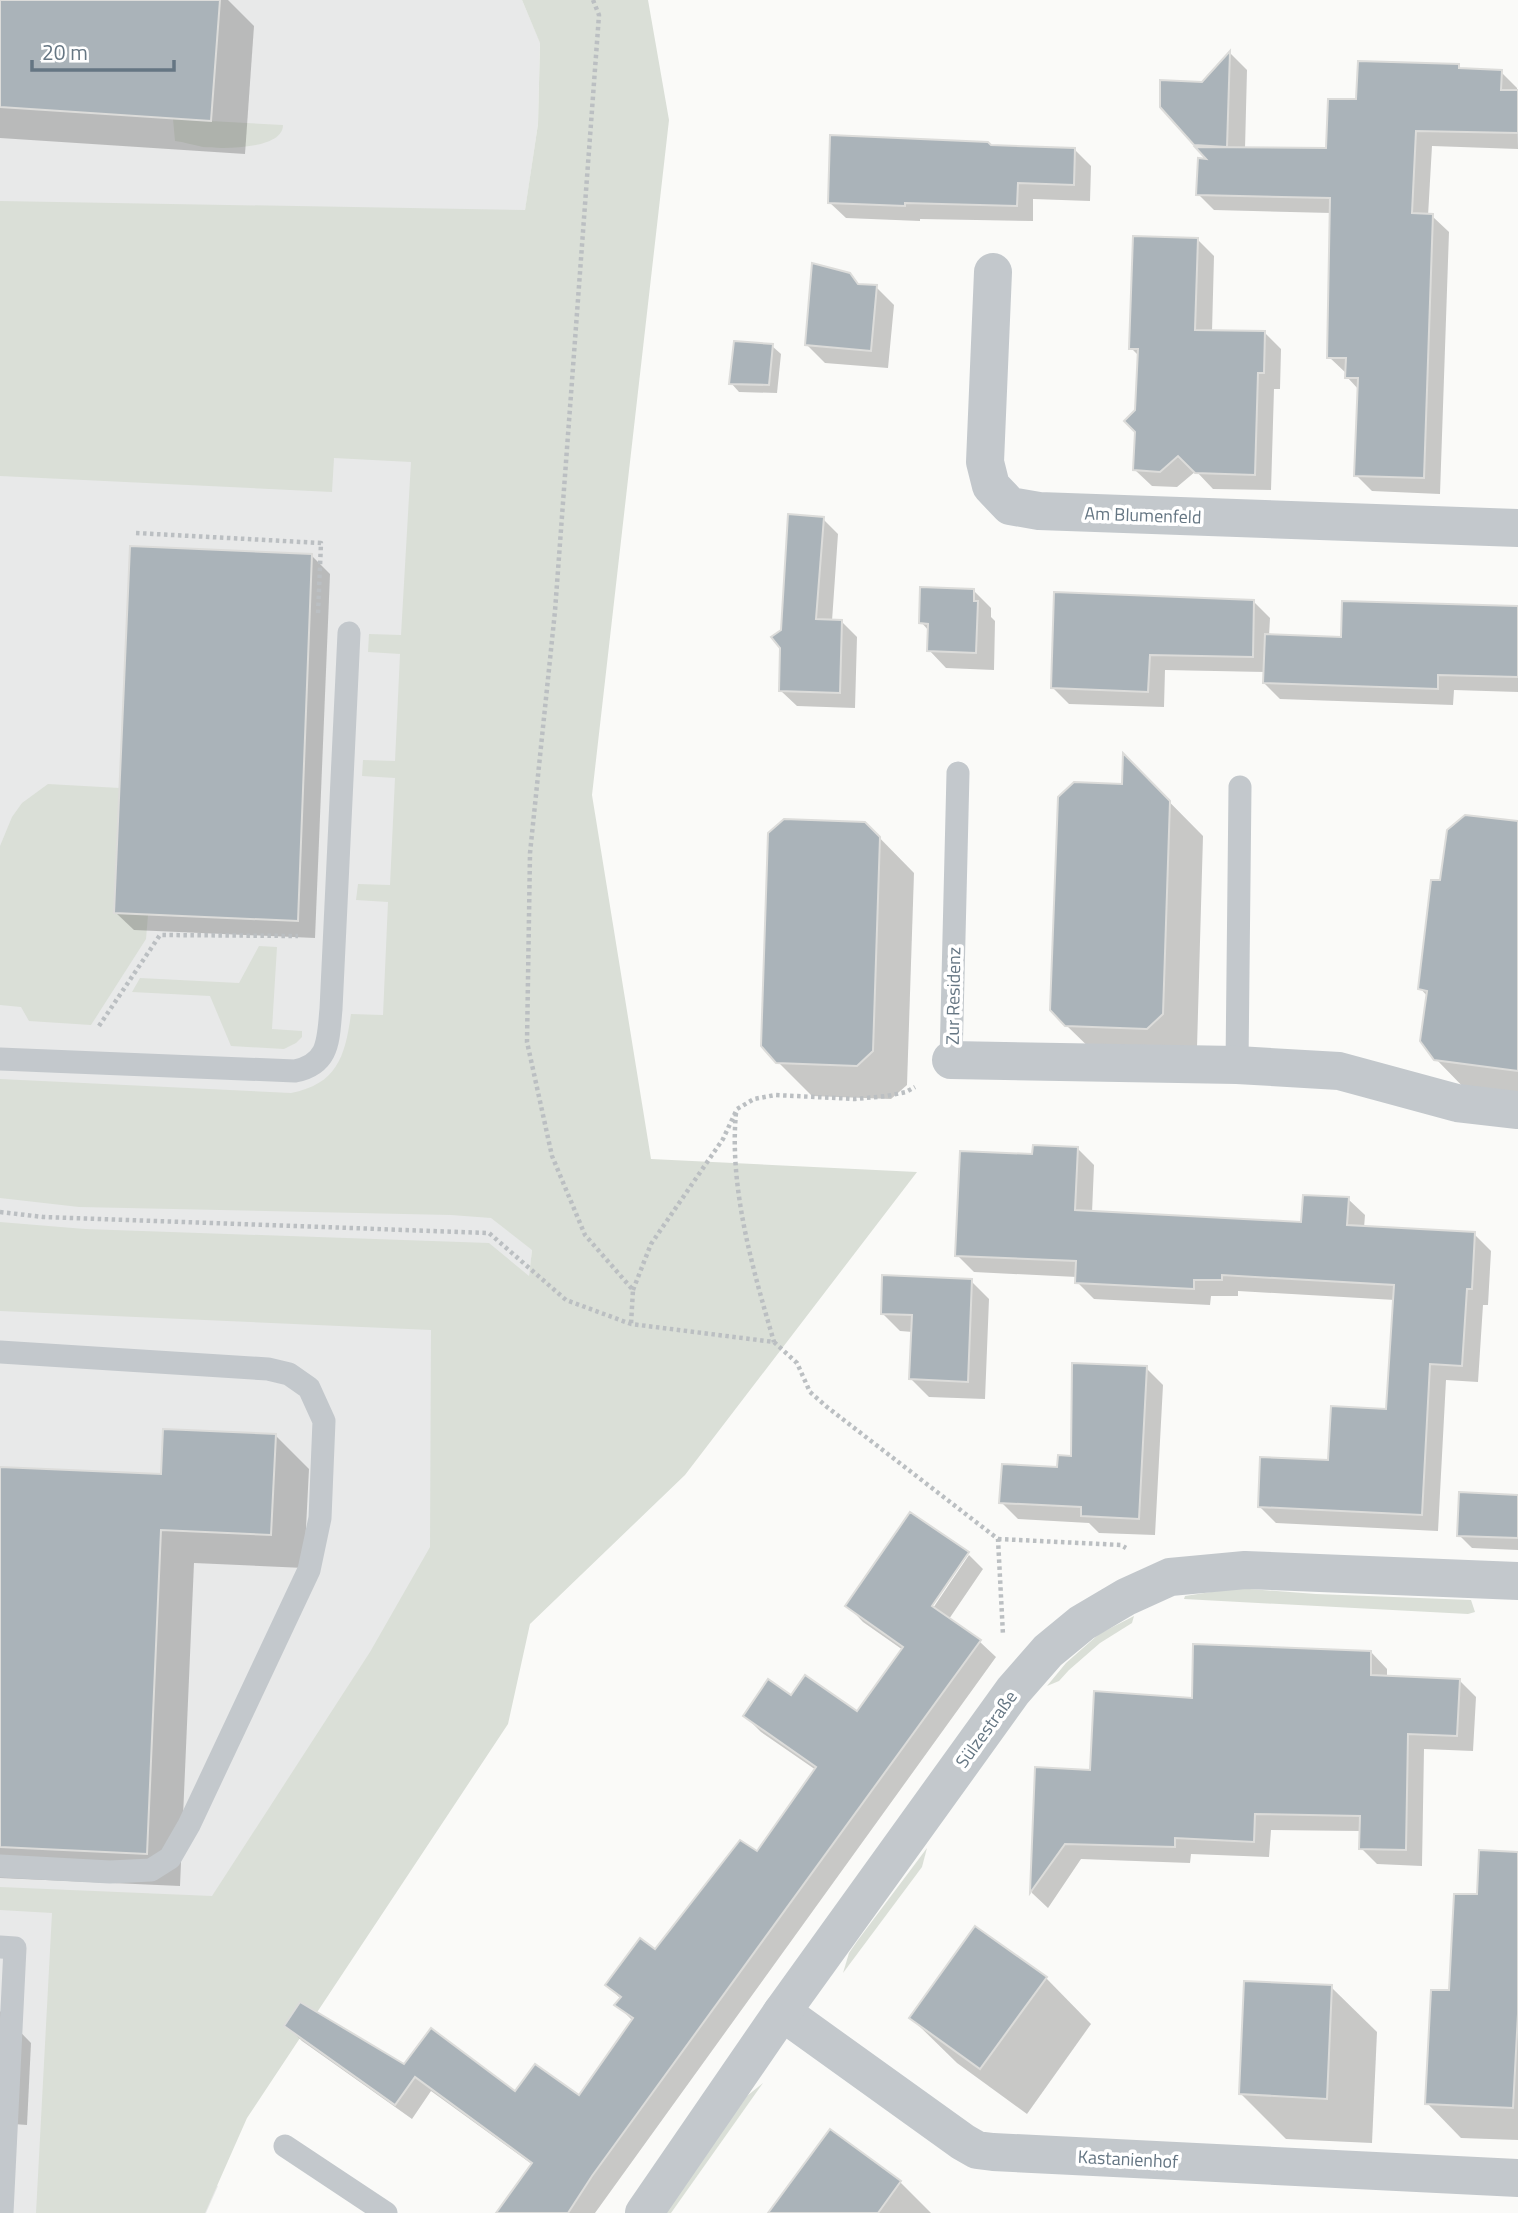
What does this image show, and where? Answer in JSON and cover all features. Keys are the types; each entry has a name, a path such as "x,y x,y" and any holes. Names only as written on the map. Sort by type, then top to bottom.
{"street":[{"name":"Am Blumenfeld","path":"993,272 985,462 991,486 1010,506 1039,511 1518,528"},
{"name":"Zur Residenz","path":"951,1060 1237,1065 1339,1071 1457,1103 1518,1110"},
{"name":"Sülzestraße","path":"644,2213 782,2012 1013,1691 1048,1651 1082,1623 1126,1597 1170,1577 1245,1570 1518,1581"},
{"name":"Kastanienhof","path":"782,2012 978,2150 1518,2178"}],"lane":[{"path":"0,1059 268,1071 302,1069 321,1058 328,1041 331,1009 349,633"},
{"name":"Zur Residenz","path":"951,1060 958,772"},
{"path":"1237,1065 1240,787"},
{"path":"0,1352 268,1369 289,1374 309,1388 324,1421 320,1518 309,1570 195,1813 170,1858 151,1870 137,1871 0,1866"},
{"path":"0,1947 15,1948 2,2213"},
{"path":"285,2146 386,2213"}],"path":[{"path":"593,0 598,15 555,611 530,853 527,1042 552,1156 585,1235 633,1290"},
{"path":"135,533 321,543 317,618"},
{"path":"95,1031 160,935 303,936"},
{"path":"631,1324 633,1290 651,1244 723,1139 737,1109 754,1099 775,1095 855,1099 906,1092 951,1060"},
{"path":"737,1109 734,1136 735,1177 756,1282 774,1342 797,1363 810,1392 998,1539 1121,1545 1170,1577"},
{"path":"0,1212 43,1217 489,1233 566,1300 631,1324 774,1342"},
{"path":"998,1539 1001,1624 1013,1691"}],"shaded area":[{"path":"0,0 522,0 540,42 538,124 525,211 532,1250 507,1488 137,2145 218,2186 206,2213 0,2213"},
{"path":"522,0 648,0 669,120 592,795 651,1159 917,1172 685,1475 530,1624 508,1724 247,2118 205,2213 36,2213 52,1913 0,1910 0,1887 212,1896 370,1652 430,1547 431,1330 0,1311 0,1222 85,1229 489,1243 529,1276 532,1250 491,1218 79,1207 0,1198 0,1079 291,1093 319,1083 336,1066 346,1043 351,1014 383,1015 388,902 356,900 358,884 390,885 395,778 362,776 363,760 395,761 400,654 368,652 369,634 401,635 411,462 334,458 332,492 0,476 0,201 525,210 538,124 540,43"},
{"path":"173,119 283,125 280,133 273,139 262,143 236,148 212,148 175,141"},
{"path":"48,784 120,788 114,913 148,915 146,939 91,1025 29,1021 21,1007 0,1005 0,846 12,817 22,803"},
{"path":"259,946 277,947 272,1029 302,1031 302,1037 296,1043 284,1049 231,1046 210,996 132,992 140,978 239,983"},
{"path":"1237,1588 1471,1600 1475,1612 1468,1614 1184,1599 1185,1596"},
{"path":"1134,1616 1132,1623 1100,1643 1059,1681 1047,1686 1066,1663 1099,1634"},
{"path":"927,1848 922,1867 843,1973 849,1953"},
{"path":"763,2083 671,2213 663,2213 747,2096"}],"building":[{"path":"0,0 220,0 211,121 0,107"},
{"path":"1230,51 1227,147 1194,145 1160,107 1160,80 1202,82"},
{"path":"1358,61 1459,64 1459,68 1502,70 1501,90 1518,90 1518,133 1416,131 1412,213 1433,214 1424,478 1354,476 1358,378 1345,378 1346,358 1327,358 1330,198 1196,195 1198,158 1206,159 1195,147 1326,148 1328,99 1356,99"},
{"path":"830,135 1075,148 1074,185 1018,183 1017,206 828,203"},
{"path":"1133,236 1198,238 1195,330 1265,331 1264,373 1258,373 1255,475 1195,473 1178,456 1160,472 1133,470 1135,432 1124,421 1135,410 1138,349 1129,349"},
{"path":"812,263 850,273 858,284 877,285 871,351 805,345"},
{"path":"734,341 773,344 769,385 729,384"},
{"path":"788,514 824,517 816,619 842,620 840,693 779,691 780,648 771,637 781,630"},
{"path":"130,546 312,554 298,921 114,913"},
{"path":"920,587 974,589 974,601 978,601 976,653 927,651 928,624 919,623"},
{"path":"1054,592 1254,600 1253,657 1150,655 1148,692 1051,688"},
{"path":"1342,601 1518,606 1518,677 1438,675 1438,689 1263,683 1265,634 1341,637"},
{"path":"1123,753 1170,801 1163,1014 1147,1029 1065,1026 1050,1010 1058,797 1074,782 1122,784"},
{"path":"1465,815 1518,821 1518,1071 1434,1060 1420,1041 1427,991 1418,989 1431,880 1440,880 1447,830"},
{"path":"784,819 865,822 880,837 873,1051 857,1066 776,1063 761,1046 768,833"},
{"path":"1033,1145 1078,1147 1075,1210 1301,1222 1303,1195 1349,1197 1347,1225 1475,1232 1472,1289 1467,1289 1462,1366 1430,1364 1422,1515 1258,1507 1260,1457 1328,1460 1331,1406 1386,1409 1394,1285 1222,1275 1222,1280 1194,1280 1194,1289 1075,1283 1076,1261 955,1256 960,1151 1032,1154"},
{"path":"882,1275 972,1279 968,1382 909,1379 912,1315 881,1314"},
{"path":"1072,1363 1147,1366 1139,1519 1081,1516 1081,1507 999,1503 1002,1464 1057,1467 1058,1455 1071,1456"},
{"path":"163,1429 276,1434 271,1535 161,1530 147,1854 0,1847 0,1467 161,1474"},
{"path":"1459,1492 1518,1495 1518,1538 1457,1536"},
{"path":"910,1512 969,1552 932,1606 981,1640 592,2176 568,2213 496,2213 532,2163 415,2077 395,2105 284,2026 300,2002 404,2064 431,2028 515,2091 535,2064 579,2095 633,2018 614,2005 621,1997 605,1985 640,1938 655,1949 740,1840 757,1851 816,1767 743,1716 768,1679 791,1695 805,1675 857,1711 903,1647 845,1606"},
{"path":"1193,1644 1371,1651 1371,1675 1460,1679 1457,1736 1408,1734 1406,1850 1359,1849 1360,1816 1255,1814 1254,1842 1175,1838 1175,1847 1065,1844 1030,1893 1035,1767 1090,1770 1094,1691 1192,1698"},
{"path":"1479,1850 1518,1852 1518,2014 1513,2108 1425,2104 1431,1990 1449,1990 1454,1894 1477,1894"},
{"path":"975,1926 1047,1977 980,2069 909,2018"},
{"path":"1244,1981 1332,1985 1327,2099 1239,2094"},
{"path":"830,2129 901,2181 878,2213 768,2213"}]}
